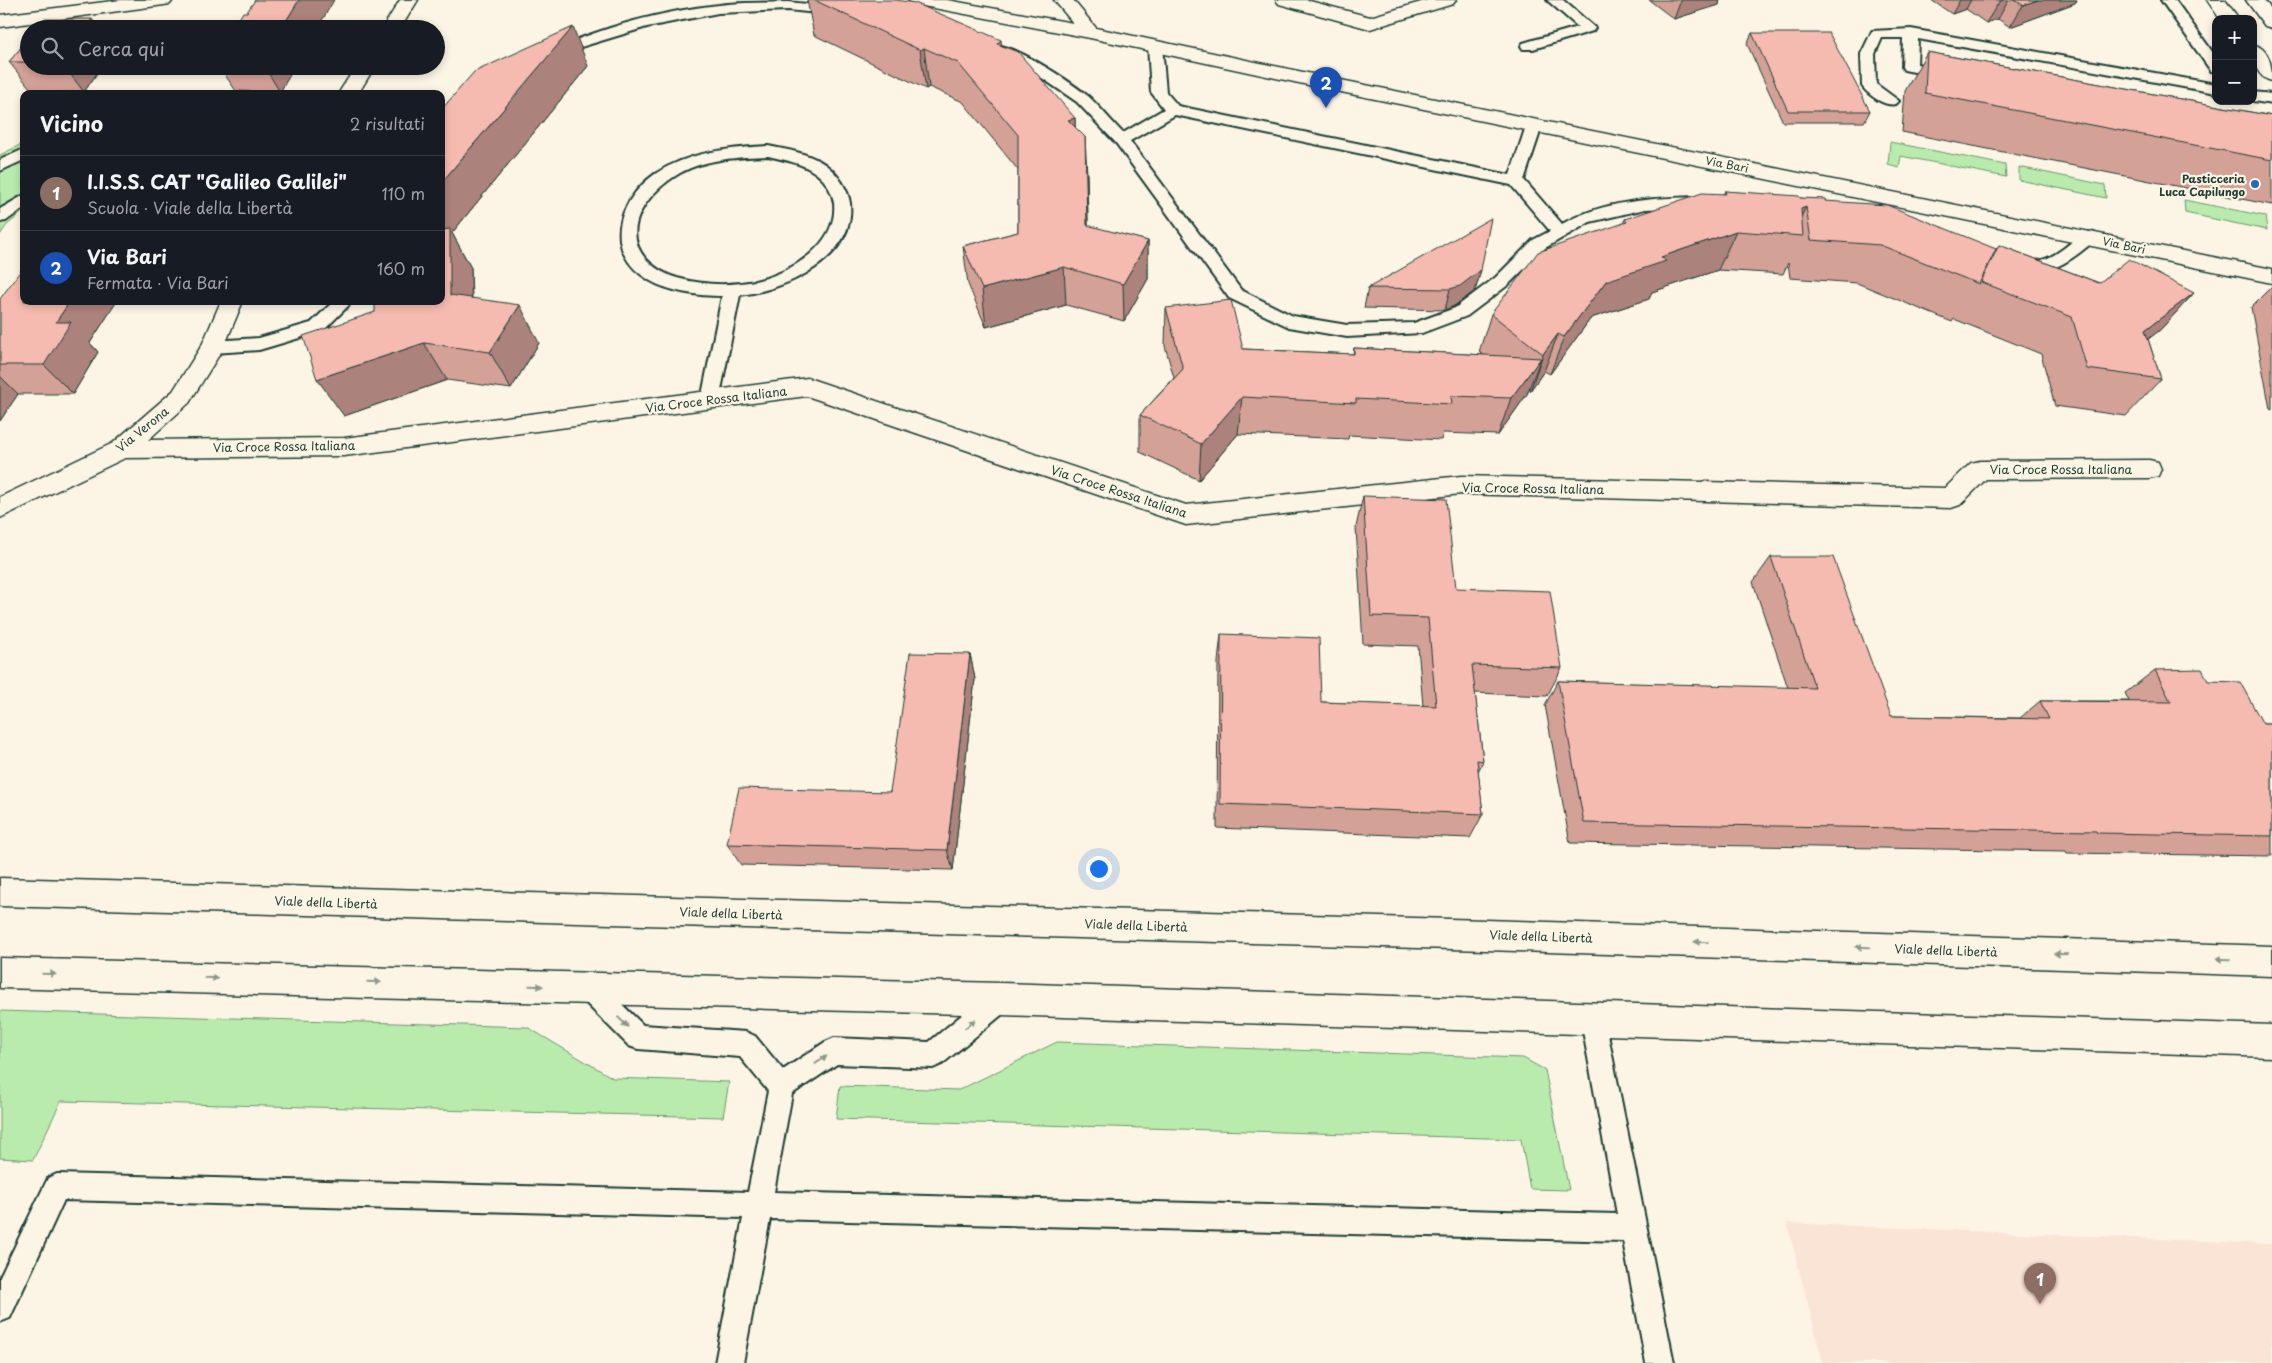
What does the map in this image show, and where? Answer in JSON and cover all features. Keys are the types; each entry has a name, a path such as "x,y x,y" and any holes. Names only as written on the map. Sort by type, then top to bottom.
{"street":[{"path":"0,21 164,0"},
{"path":"397,20 409,0"},
{"name":"Via Bari","path":"918,0 956,3 1534,126 2088,237 2272,276"},
{"path":"1063,0 1090,32"},
{"path":"1285,0 1370,23 1447,0"},
{"path":"2216,0 2227,15"},
{"path":"2255,0 2272,22"},
{"path":"2257,55 2272,75"},
{"path":"351,90 360,75"},
{"name":"Via Verona","path":"1,509 122,449 181,397 213,347 230,305"},
{"name":"Via Croce Rossa Italiana","path":"122,449 344,447 808,387 1186,515 1461,485 1950,498 1980,470 2149,469"},
{"name":"Viale della Libertà","path":"0,892 1486,935 2272,961"},
{"path":"0,973 1001,999 2272,1041"}],"lane":[{"path":"1528,46 1588,28 1554,0"},
{"path":"2168,0 2212,62"},
{"path":"537,62 579,43 644,23 718,10 788,6 853,12"},
{"path":"1911,33 1909,67 1957,76"},
{"path":"1891,101 1869,86 1868,54 1877,34 1911,33 2212,88"},
{"path":"987,44 1031,64 1082,99 1121,140 1235,294 1289,321 1347,331 1416,329 1461,312 1502,281 1539,244 1585,218 1645,204 1720,202"},
{"path":"1155,46 1159,92 1173,110 1516,181 1560,232"},
{"path":"2257,97 2272,99"},
{"path":"1121,140 1173,110"},
{"path":"1516,181 1534,126"},
{"path":"768,151 798,158 822,169 838,186 844,207 840,229 824,251 800,270 768,283 732,290 694,289 661,280 638,263 627,241 628,217 642,194 666,174 690,163 733,152 768,151"},
{"path":"0,166 20,156"},
{"path":"0,217 20,203"},
{"path":"2003,266 2032,268 2061,260 2088,237"},
{"path":"710,400 732,290"},
{"path":"213,347 259,344 317,327 341,305"},
{"path":"588,988 638,1037 746,1045 781,1087"},
{"path":"729,1363 781,1087 834,1051 933,1055 1001,999"},
{"path":"1593,1020 1660,1363"},
{"path":"0,1308 57,1187 1634,1228"}],"shaded area":[{"path":"1787,1223 2272,1244 2272,1363 1823,1363"}],"green space":[{"path":"1890,142 2005,165 2006,177 1901,156 1899,168 1888,165"},
{"path":"20,145 20,214 6,226 0,235 0,155"},
{"path":"2019,167 2105,185 2106,198 2019,180"},
{"path":"2184,200 2265,216 2267,230 2185,213"},
{"path":"0,1011 527,1027 613,1078 729,1082 723,1117 61,1101 33,1160 0,1158"},
{"path":"1057,1042 1523,1058 1545,1070 1569,1190 1530,1189 1521,1139 836,1119 840,1086 959,1090"}],"building":[{"path":"255,0 299,0 287,20 238,20 243,12 247,12"},
{"path":"814,0 896,0 915,3 1001,40 997,44 1018,52 1075,118 1068,120 1085,137 1087,225 1148,241 1123,284 1064,267 982,289 963,246 1018,232 1018,135 958,63 924,48 920,50"},
{"path":"2014,0 2038,0 2023,5"},
{"path":"44,19 92,19 91,20"},
{"path":"573,27 445,178 445,105 474,72"},
{"path":"1752,33 1829,33 1870,111 1788,111"},
{"path":"20,49 20,62 9,62"},
{"path":"1927,52 2272,116 2272,160 1925,93"},
{"path":"1725,191 1887,205 1996,249 1979,284 1880,245 1811,240 1806,207 1801,209 1803,236 1736,231 1661,257 1666,261 1606,281 1564,337 1558,334 1543,354 1491,314 1538,252 1627,222 1625,219 1702,193 1726,194"},
{"path":"1491,218 1481,270 1460,286 1450,289 1368,288"},
{"path":"450,229 450,295 520,305 490,352 424,343 317,379 303,336 375,312 375,305 445,305 445,230"},
{"path":"1999,245 2099,283 2129,259 2194,293 2145,330 2161,379 2087,369 2072,317 1981,282"},
{"path":"20,272 20,305 67,305 56,322 71,322 44,365 0,365 0,299"},
{"path":"1231,300 1243,349 1354,354 1354,348 1541,358 1511,398 1451,396 1452,404 1356,399 1356,403 1242,397 1201,444 1140,415 1183,369 1166,308"},
{"path":"1363,496 1446,499 1456,588 1550,591 1562,668 1472,665 1483,761 1477,760 1483,814 1220,804 1221,634 1319,638 1321,702 1436,706 1428,618 1371,616"},
{"path":"1771,557 1833,557 1891,716 2049,719 2040,701 2171,702 2155,670 2202,669 2208,681 2240,682 2263,724 2272,724 2272,836 2097,833 2096,831 1584,823 1558,681 1815,688"},
{"path":"910,653 970,654 947,850 727,844 739,788 890,792"}],"place":[{"name":"Via Bari","path":"1326,108"},
{"name":"Pasticceria Luca Capilungo","path":"2255,184"},
{"name":"I.I.S.S. CAT \"Galileo Galilei\"","path":"2040,1304"}]}
